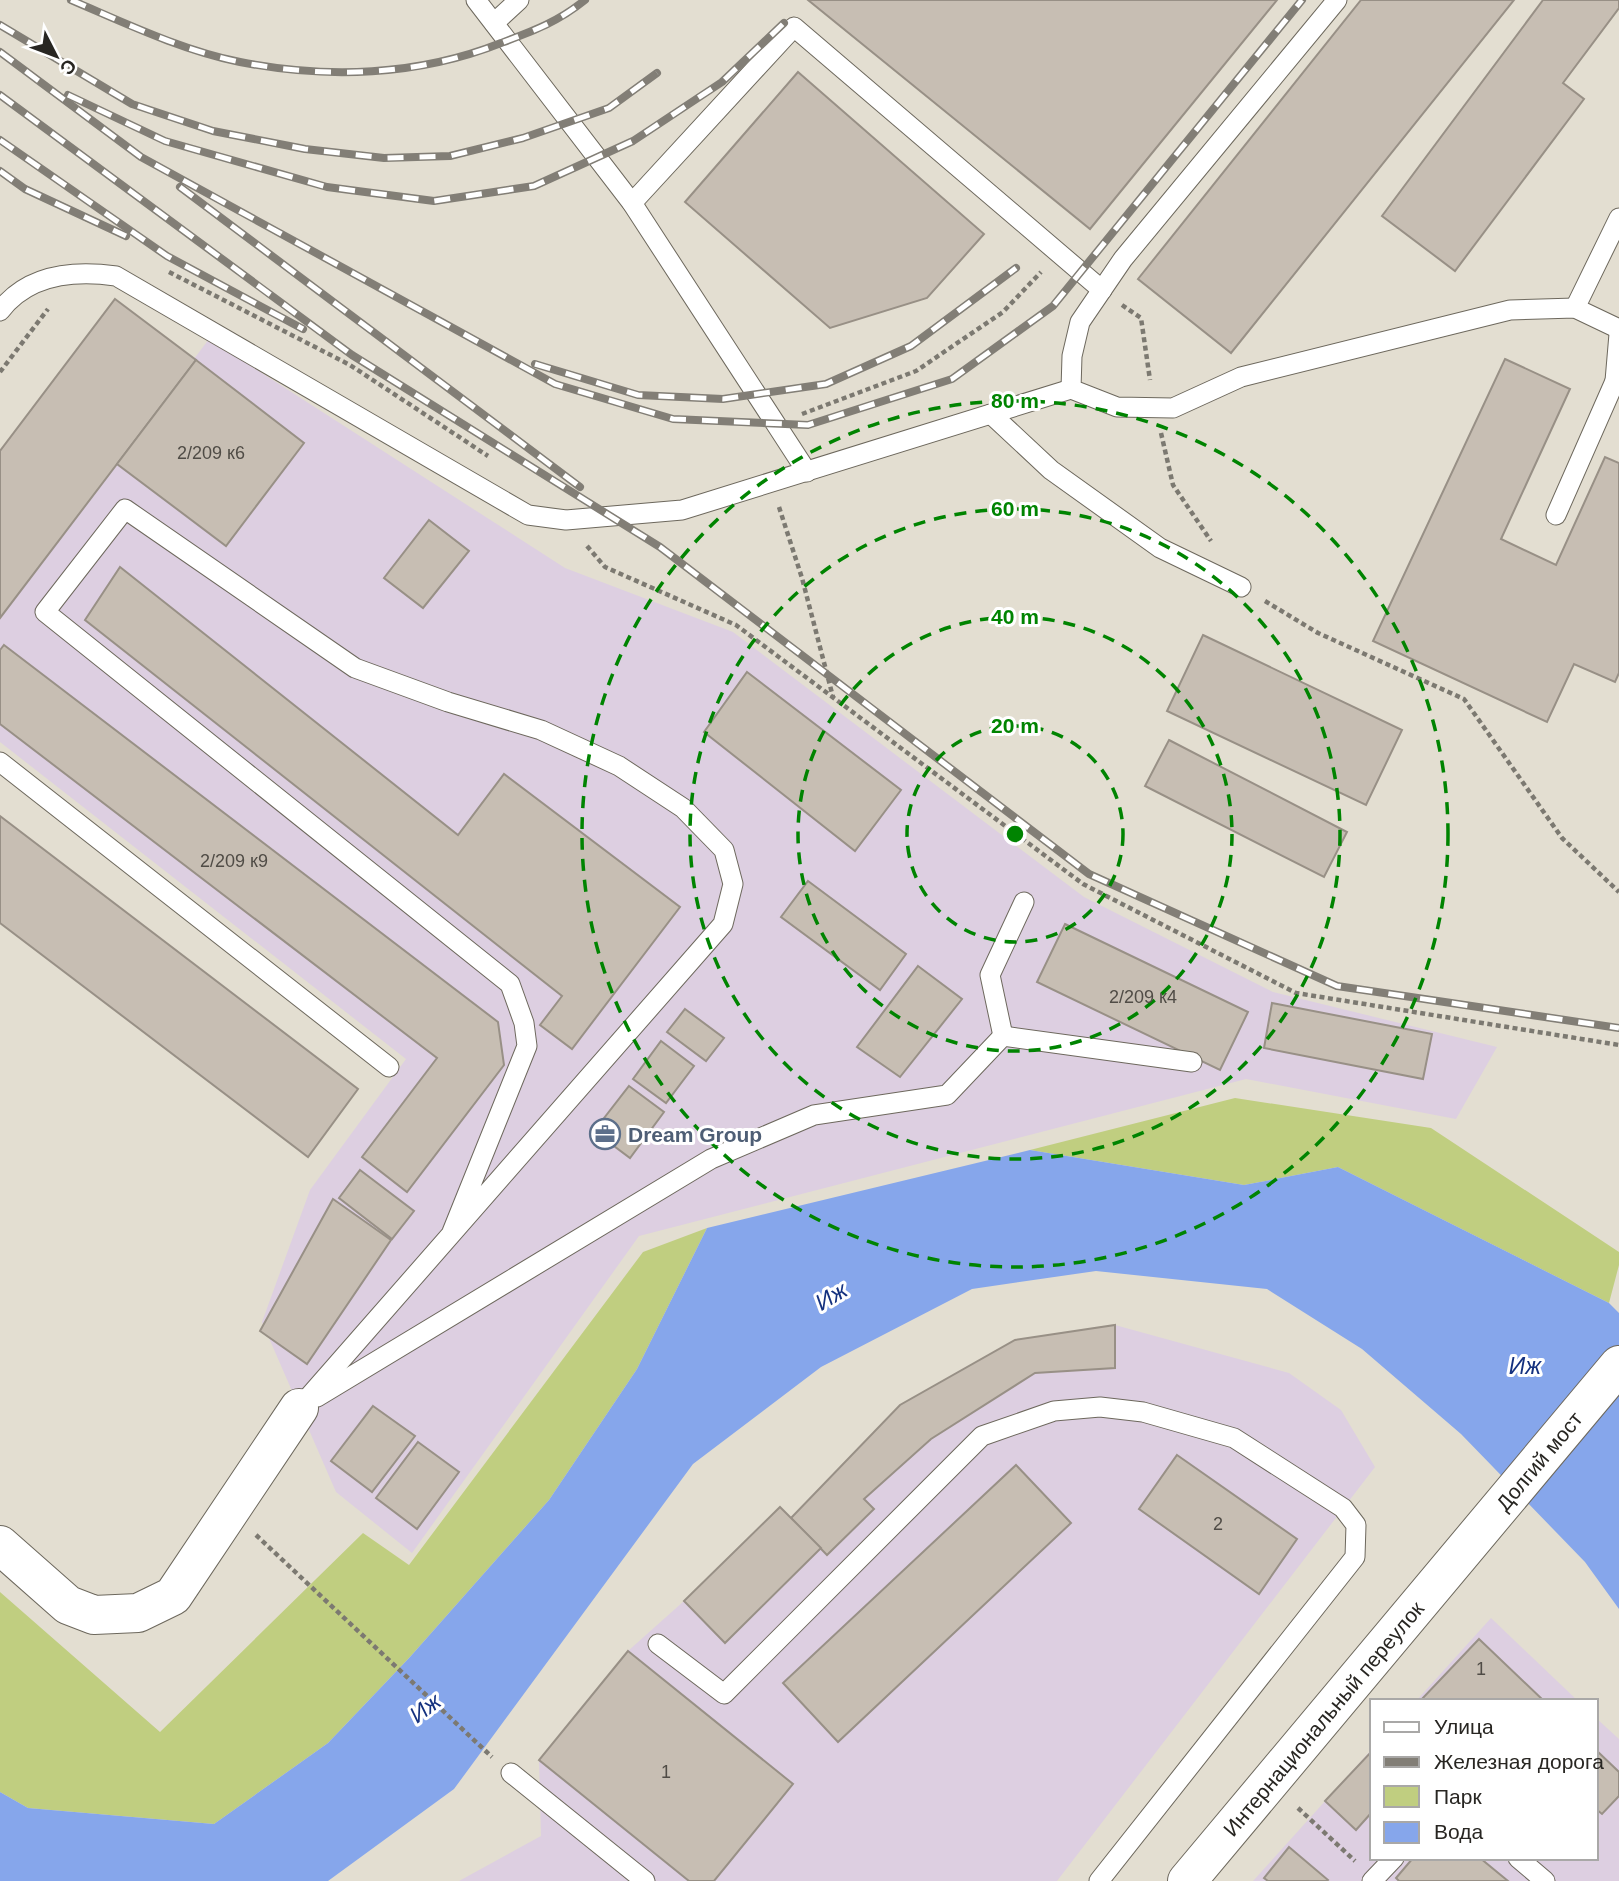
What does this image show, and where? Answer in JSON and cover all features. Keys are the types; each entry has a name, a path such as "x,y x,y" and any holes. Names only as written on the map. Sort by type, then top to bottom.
{"street":[{"name":"Долгий мост","path":"1458,1558 1619,1365"},
{"path":"0,1545 68,1605 94,1615 138,1613 173,1596 299,1408"},
{"name":"Интернациональный переулок","path":"1188,1881 1458,1558"}],"lane":[{"path":"476,0 632,203 807,472"},
{"path":"494,23 519,0"},
{"path":"1071,389 1072,356 1080,322 1123,259 1337,0"},
{"path":"632,203 794,27 1102,290"},
{"path":"1575,308 1619,218"},
{"path":"3,301 35,282 69,272 116,276 528,514 566,520 682,510 1071,389 1117,407 1173,408 1241,377 1510,310 1575,308 1619,331 1617,383 1556,515"},
{"path":"991,414 1051,470 1160,548 1241,587"},
{"path":"299,1408 723,924 733,884 724,850 683,808 619,766 541,730 447,702 355,668 125,509 46,612 510,984 524,1023 527,1046 452,1232"},
{"path":"0,762 389,1067"},
{"path":"1003,1036 990,975 1024,902"},
{"path":"1003,1036 1192,1062"},
{"path":"299,1408 711,1159 814,1115 947,1095 1003,1036"},
{"path":"658,1644 724,1694 982,1436 1054,1411 1100,1407 1143,1412 1234,1438 1343,1508 1356,1525 1355,1557 1098,1881"},
{"path":"511,1773 645,1881"},
{"path":"1373,1880 1392,1860"},
{"path":"1520,1860 1545,1881"}],"path":[{"path":"164,271 350,365 496,461"},
{"path":"1102,290 1141,318 1154,407 1173,485 1241,587 1318,633 1464,699 1562,838 1619,892"},
{"path":"0,372 50,307"},
{"path":"566,520 606,567 736,625 1083,884 1296,993 1619,1045"},
{"path":"232,1511 488,1754"},
{"path":"1290,1802 1373,1880"}],"shaded area":[{"path":"209,339 565,568 733,632 1084,897 1273,992 1497,1047 1456,1119 1246,1079 639,1236 412,1553 336,1492 262,1322 310,1190 406,1059 0,742 0,617"},
{"path":"1115,1325 1289,1373 1341,1410 1375,1467 1057,1881 459,1881 541,1836 539,1760 628,1651 684,1601 780,1507 791,1517 900,1405 1015,1340"},
{"path":"1491,1618 1576,1699 1418,1699"},
{"path":"1598,1720 1619,1739 1619,1881 1253,1881 1370,1751 1370,1860 1598,1860"}],"green space":[{"path":"1235,1098 1431,1128 1619,1252 1619,1265 1609,1303 1338,1167 1244,1185 1030,1150"},
{"path":"707,1228 637,1369 549,1500 410,1657 328,1743 214,1824 28,1808 0,1792 0,1592 160,1732 363,1533 409,1565 643,1252"}],"water":[{"name":"Иж","path":"1030,1150 1244,1185 1338,1167 1609,1303 1619,1313 1619,1609 1585,1562 1461,1434 1362,1349 1267,1289 1096,1271 972,1289 821,1367 693,1464 454,1789 328,1881 0,1881 0,1792 28,1808 214,1824 328,1743 410,1657 549,1500 637,1369 707,1228"}],"building":[{"path":"808,0 1277,0 1090,229"},
{"path":"1361,0 1514,0 1231,353 1138,279"},
{"path":"1543,0 1619,0 1619,8 1563,83 1584,99 1455,271 1382,216"},
{"path":"798,72 984,234 927,298 830,328 685,202"},
{"path":"115,299 196,360 0,618 0,451"},
{"path":"1505,359 1570,389 1501,539 1556,565 1605,457 1619,463 1619,673 1615,682 1574,664 1547,722 1373,641"},
{"path":"196,360 304,443 226,546 117,464"},
{"path":"429,520 469,551 423,608 384,578"},
{"path":"120,567 458,835 504,774 680,907 572,1049 540,1025 562,996 85,620"},
{"path":"1203,635 1402,730 1366,805 1167,711"},
{"path":"4,645 498,1022 504,1065 407,1192 362,1157 437,1058 0,724 0,650"},
{"path":"747,672 901,790 855,851 704,732"},
{"path":"1169,740 1347,832 1324,877 1145,786"},
{"path":"0,816 358,1089 308,1157 0,923"},
{"path":"808,881 906,954 880,990 781,917"},
{"path":"1065,924 1248,1012 1220,1070 1037,982"},
{"path":"918,966 962,999 900,1077 857,1047"},
{"path":"1272,1003 1432,1034 1423,1079 1264,1048"},
{"path":"685,1009 724,1038 706,1061 667,1032"},
{"path":"661,1041 694,1066 666,1103 633,1079"},
{"path":"629,1086 664,1112 630,1158 594,1131"},
{"path":"360,1170 414,1211 392,1239 339,1198"},
{"path":"333,1199 391,1240 307,1364 260,1331"},
{"path":"1115,1325 1115,1368 1035,1373 931,1439 864,1499 874,1509 827,1555 791,1518 900,1405 1015,1340"},
{"path":"373,1406 415,1436 372,1492 331,1461"},
{"path":"418,1442 459,1472 417,1529 376,1498"},
{"path":"1177,1455 1297,1539 1259,1594 1139,1509"},
{"path":"1016,1465 1071,1523 838,1742 783,1683"},
{"path":"780,1507 821,1548 725,1643 684,1601"},
{"path":"1479,1639 1542,1699 1422,1699"},
{"path":"628,1651 793,1784 714,1881 689,1881 539,1760"},
{"path":"1598,1752 1619,1772 1619,1796 1602,1814 1598,1811"},
{"path":"1370,1753 1370,1814 1356,1830 1325,1801"},
{"path":"1289,1847 1328,1880 1268,1881 1264,1878"},
{"path":"1411,1860 1482,1860 1508,1881 1399,1881 1396,1878"}],"railway":[{"path":"71,0 154,35 218,57 273,67 339,72 405,68 470,54 545,25 585,0"},
{"path":"0,52 141,157 555,384 673,419 808,425 952,379 1053,306 1302,0"},
{"path":"68,95 165,141 327,187 434,201 534,186 633,141 722,82 784,23"},
{"path":"0,25 132,104 213,131 305,149 384,158 450,156 523,138 609,108 657,73"},
{"path":"0,95 352,355 660,547 1089,874 1337,986 1619,1028"},
{"path":"0,140 167,256 303,329"},
{"path":"0,171 25,189 126,236"},
{"path":"180,187 580,487"},
{"path":"535,364 638,395 723,399 826,384 911,346 1016,268"}],"place":[{"name":"Dream Group","path":"605,1134"}]}
